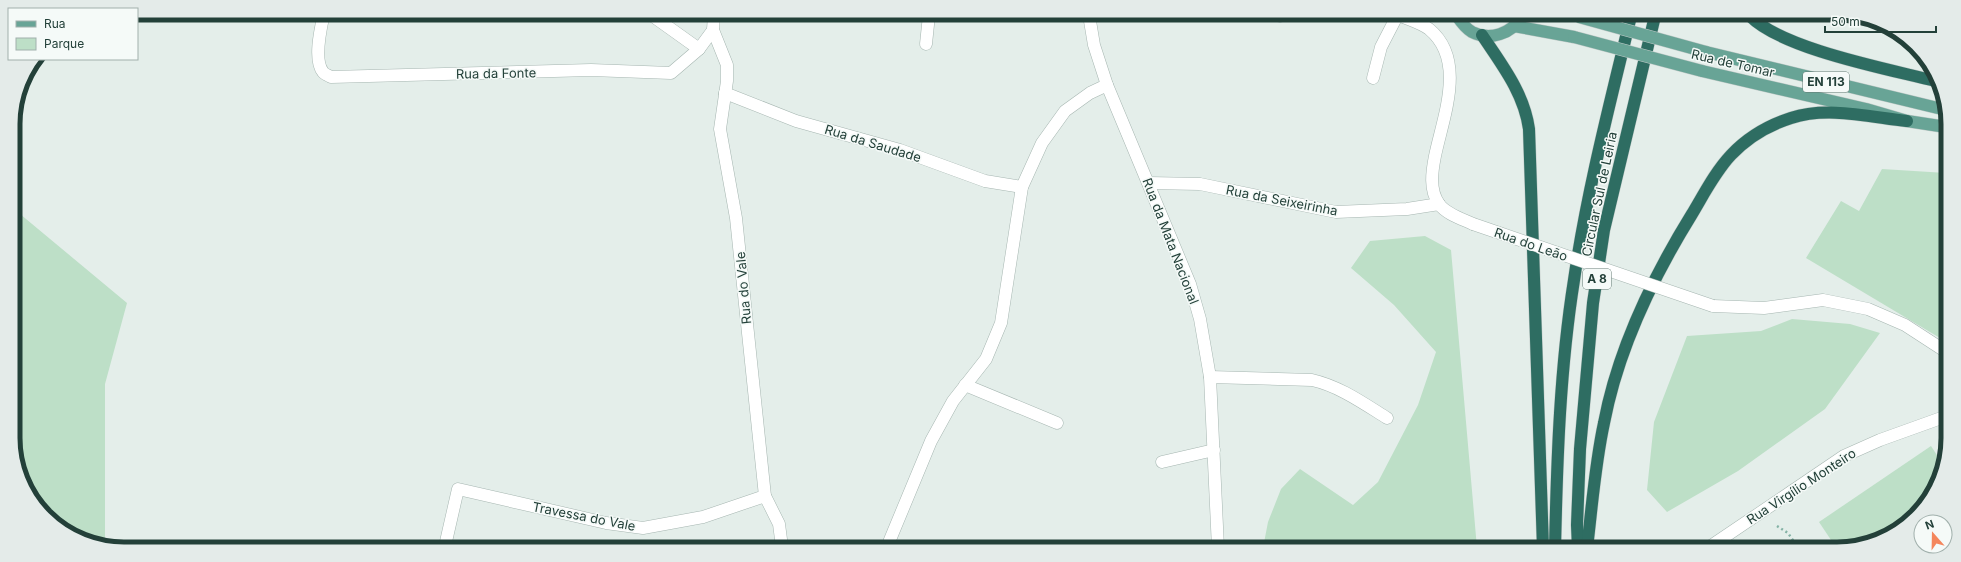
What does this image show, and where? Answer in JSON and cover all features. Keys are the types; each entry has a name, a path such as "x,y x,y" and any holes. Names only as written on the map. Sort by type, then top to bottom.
{"highway":[{"name":"Circular Sul de Leiria","path":"1555,542 1561,394 1574,279 1596,164 1630,20"},
{"name":"Circular Sul de Leiria","path":"1578,542 1580,449 1593,303 1604,230 1654,20"},
{"path":"1756,20 1777,35 1832,54 1931,81"},
{"path":"1482,35 1513,81 1527,115 1529,129 1543,542"},
{"path":"1588,542 1604,423 1614,383 1628,342 1664,262 1714,177 1743,144 1766,129 1790,118 1804,114 1824,113 1907,121"}],"main road":[{"path":"1460,20 1463,25 1472,32 1494,36 1504,33 1514,26 1519,20"},
{"name":"Rua de Tomar","path":"1592,20 1706,52 1940,108"},
{"name":"Rua de Tomar","path":"1514,26 1574,37 1702,71 1866,109 1907,121 1941,126"}],"street":[{"name":"Rua da Fonte","path":"322,20 319,32 318,62 323,72 331,77 591,70 671,73 699,49 713,30"},
{"path":"658,20 699,49"},
{"path":"713,30 714,20"},
{"path":"926,44 928,20"},
{"name":"Rua da Mata Nacional","path":"1090,20 1094,45 1108,85 1196,301 1206,345 1210,377 1218,542"},
{"path":"1373,78 1381,47 1395,20"},
{"path":"1410,20 1428,28 1436,37 1443,46 1450,67 1449,90 1432,178 1433,191 1439,204"},
{"name":"Rua do Vale","path":"713,30 727,65 720,129 736,218 765,496 778,524 781,542"},
{"path":"889,542 931,441 953,401 986,359 1001,323 1022,187 1042,143 1066,111 1090,93 1108,85"},
{"name":"Rua da Saudade","path":"725,93 796,121 900,150 985,180 1022,187"},
{"name":"Rua da Seixeirinha","path":"1149,183 1200,184 1336,212 1407,209 1439,204"},
{"name":"Rua do Leão","path":"1439,204 1446,211 1473,224 1713,306 1764,308 1823,300 1868,309 1905,325 1941,348"},
{"path":"1210,377 1312,380 1326,383 1362,402 1387,418"},
{"path":"965,385 1057,423"},
{"name":"Rua Virgílio Monteiro","path":"1717,542 1844,456 1880,440 1941,418"},
{"path":"1162,462 1214,450"},
{"name":"Travessa do Vale","path":"446,542 458,489 606,523 643,528 703,517 765,496"}],"path":[{"path":"1777,526 1788,533 1794,542"}],"green space":[{"path":"1882,169 1941,173 1941,339 1806,258 1841,201 1859,211"},
{"path":"20,214 127,303 105,384 105,540 84,534 72,528 56,516 38,496 31,484 22,458 20,438"},
{"path":"1425,236 1451,250 1476,542 1264,542 1268,522 1281,489 1300,469 1353,505 1378,482 1418,405 1436,352 1394,305 1351,268 1370,241"},
{"path":"1792,319 1850,324 1880,333 1825,409 1738,471 1667,512 1647,490 1654,422 1687,336 1761,331"},
{"path":"1931,446 1939,458 1933,478 1923,496 1910,511 1889,528 1877,534 1857,540 1832,542 1819,522"}]}
